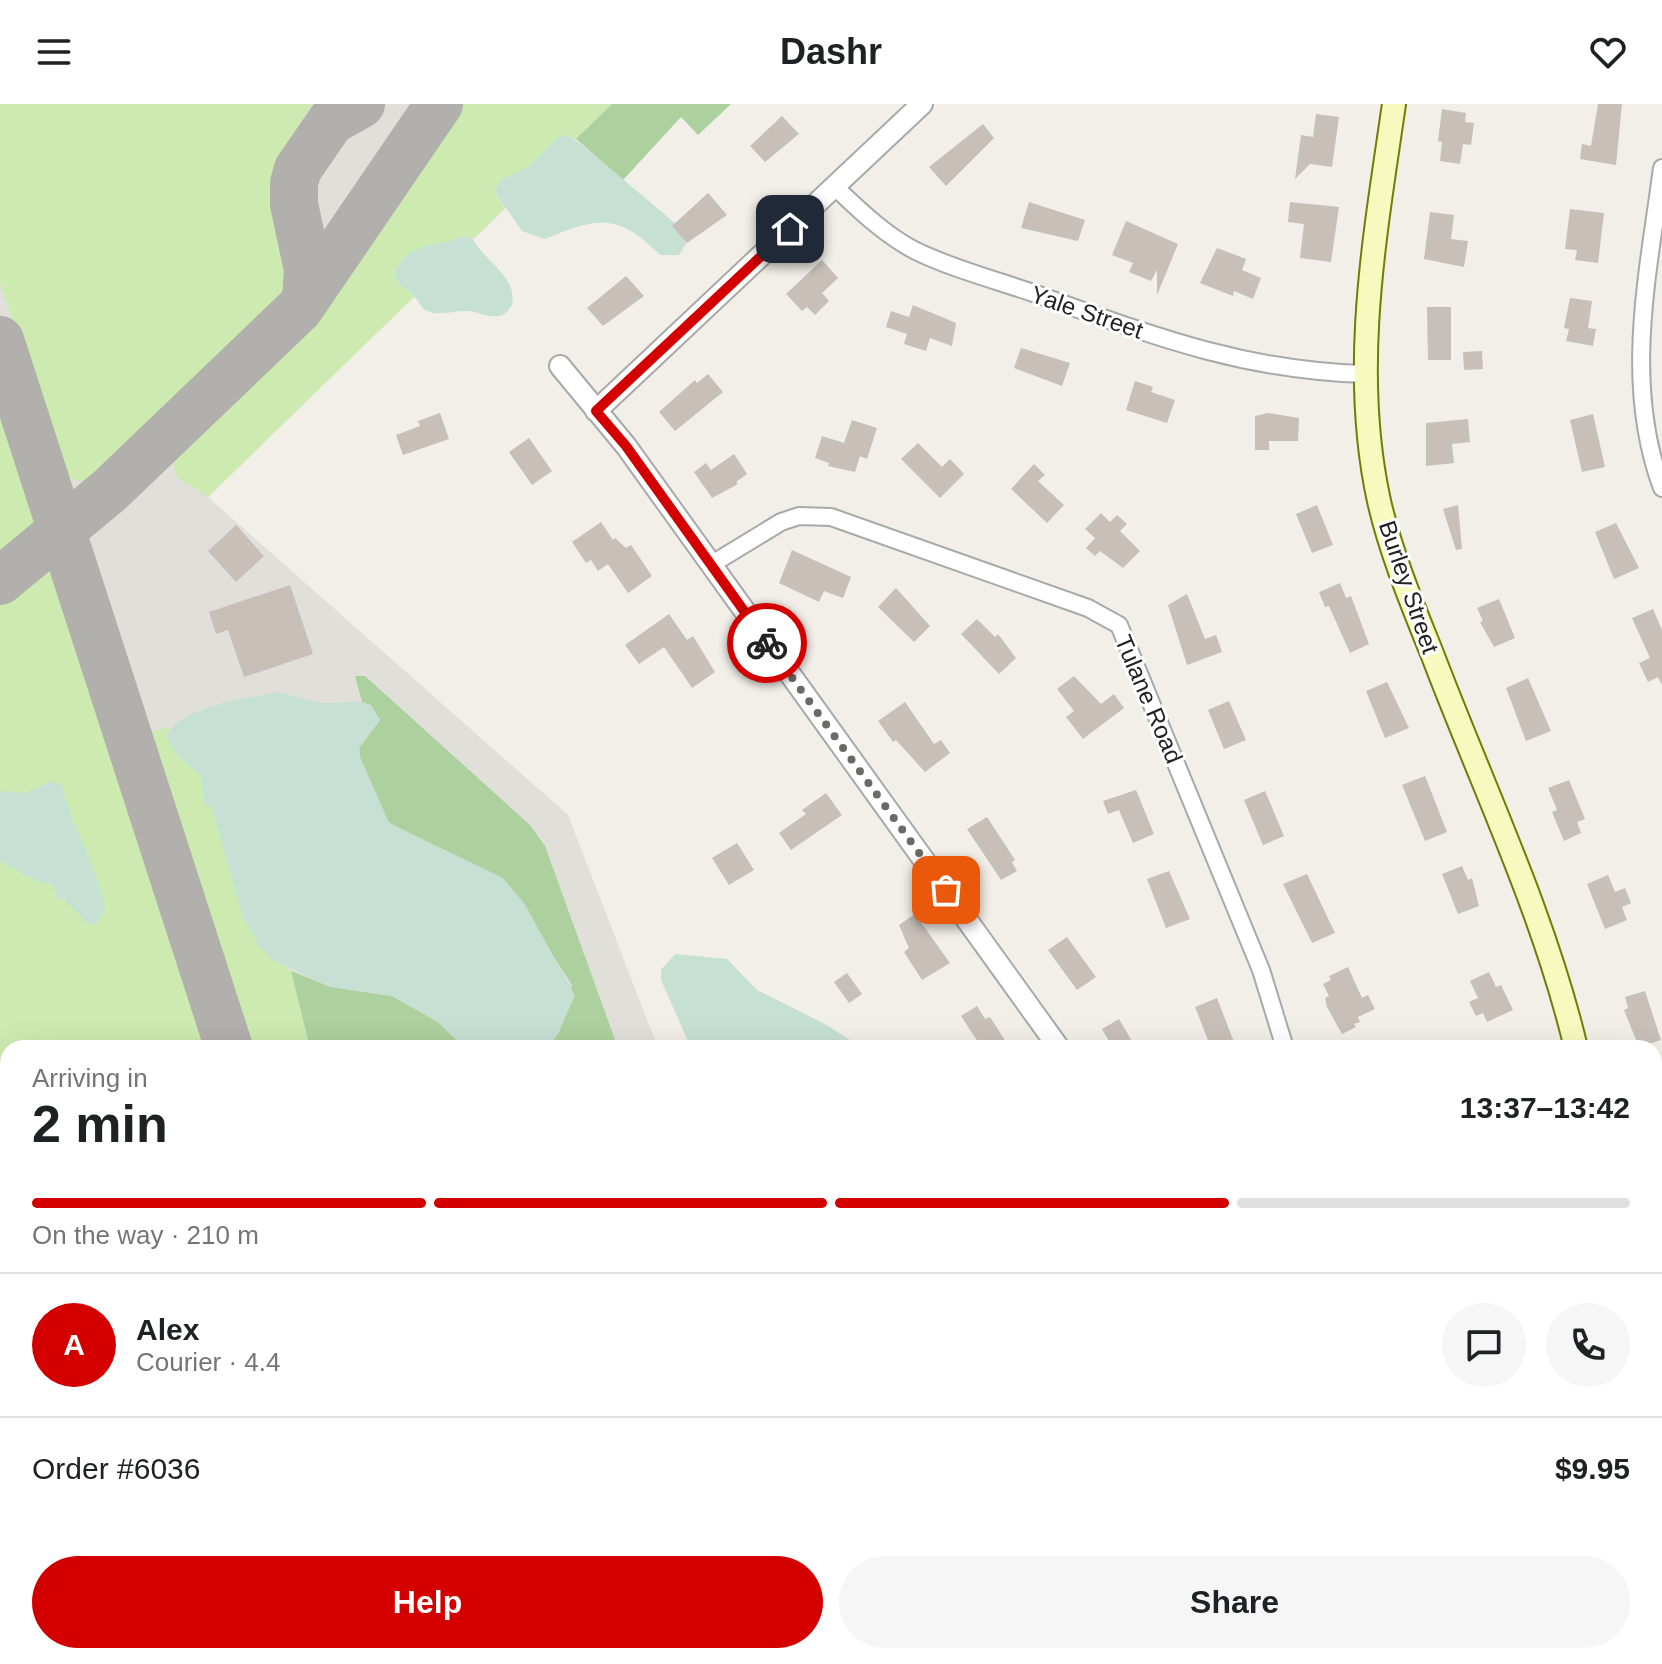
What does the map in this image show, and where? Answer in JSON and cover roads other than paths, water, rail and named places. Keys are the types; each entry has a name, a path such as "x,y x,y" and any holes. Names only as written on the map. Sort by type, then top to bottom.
{"main road":[{"name":"Burley Street","path":"1394,104 1369,294 1365,374 1367,416 1380,502 1408,592 1532,907 1565,1001 1574,1040"}],"street":[{"path":"596,411 922,104"},
{"path":"1662,168 1656,266 1639,349 1640,397 1647,439 1662,488"},
{"name":"Yale Street","path":"835,187 861,212 914,250 1108,320 1216,356 1309,372 1365,374"},
{"path":"560,366 712,564 1053,1040"},
{"name":"Tulane Road","path":"712,564 781,522 799,516 831,517 1088,608 1119,625 1261,970 1283,1040"}]}
